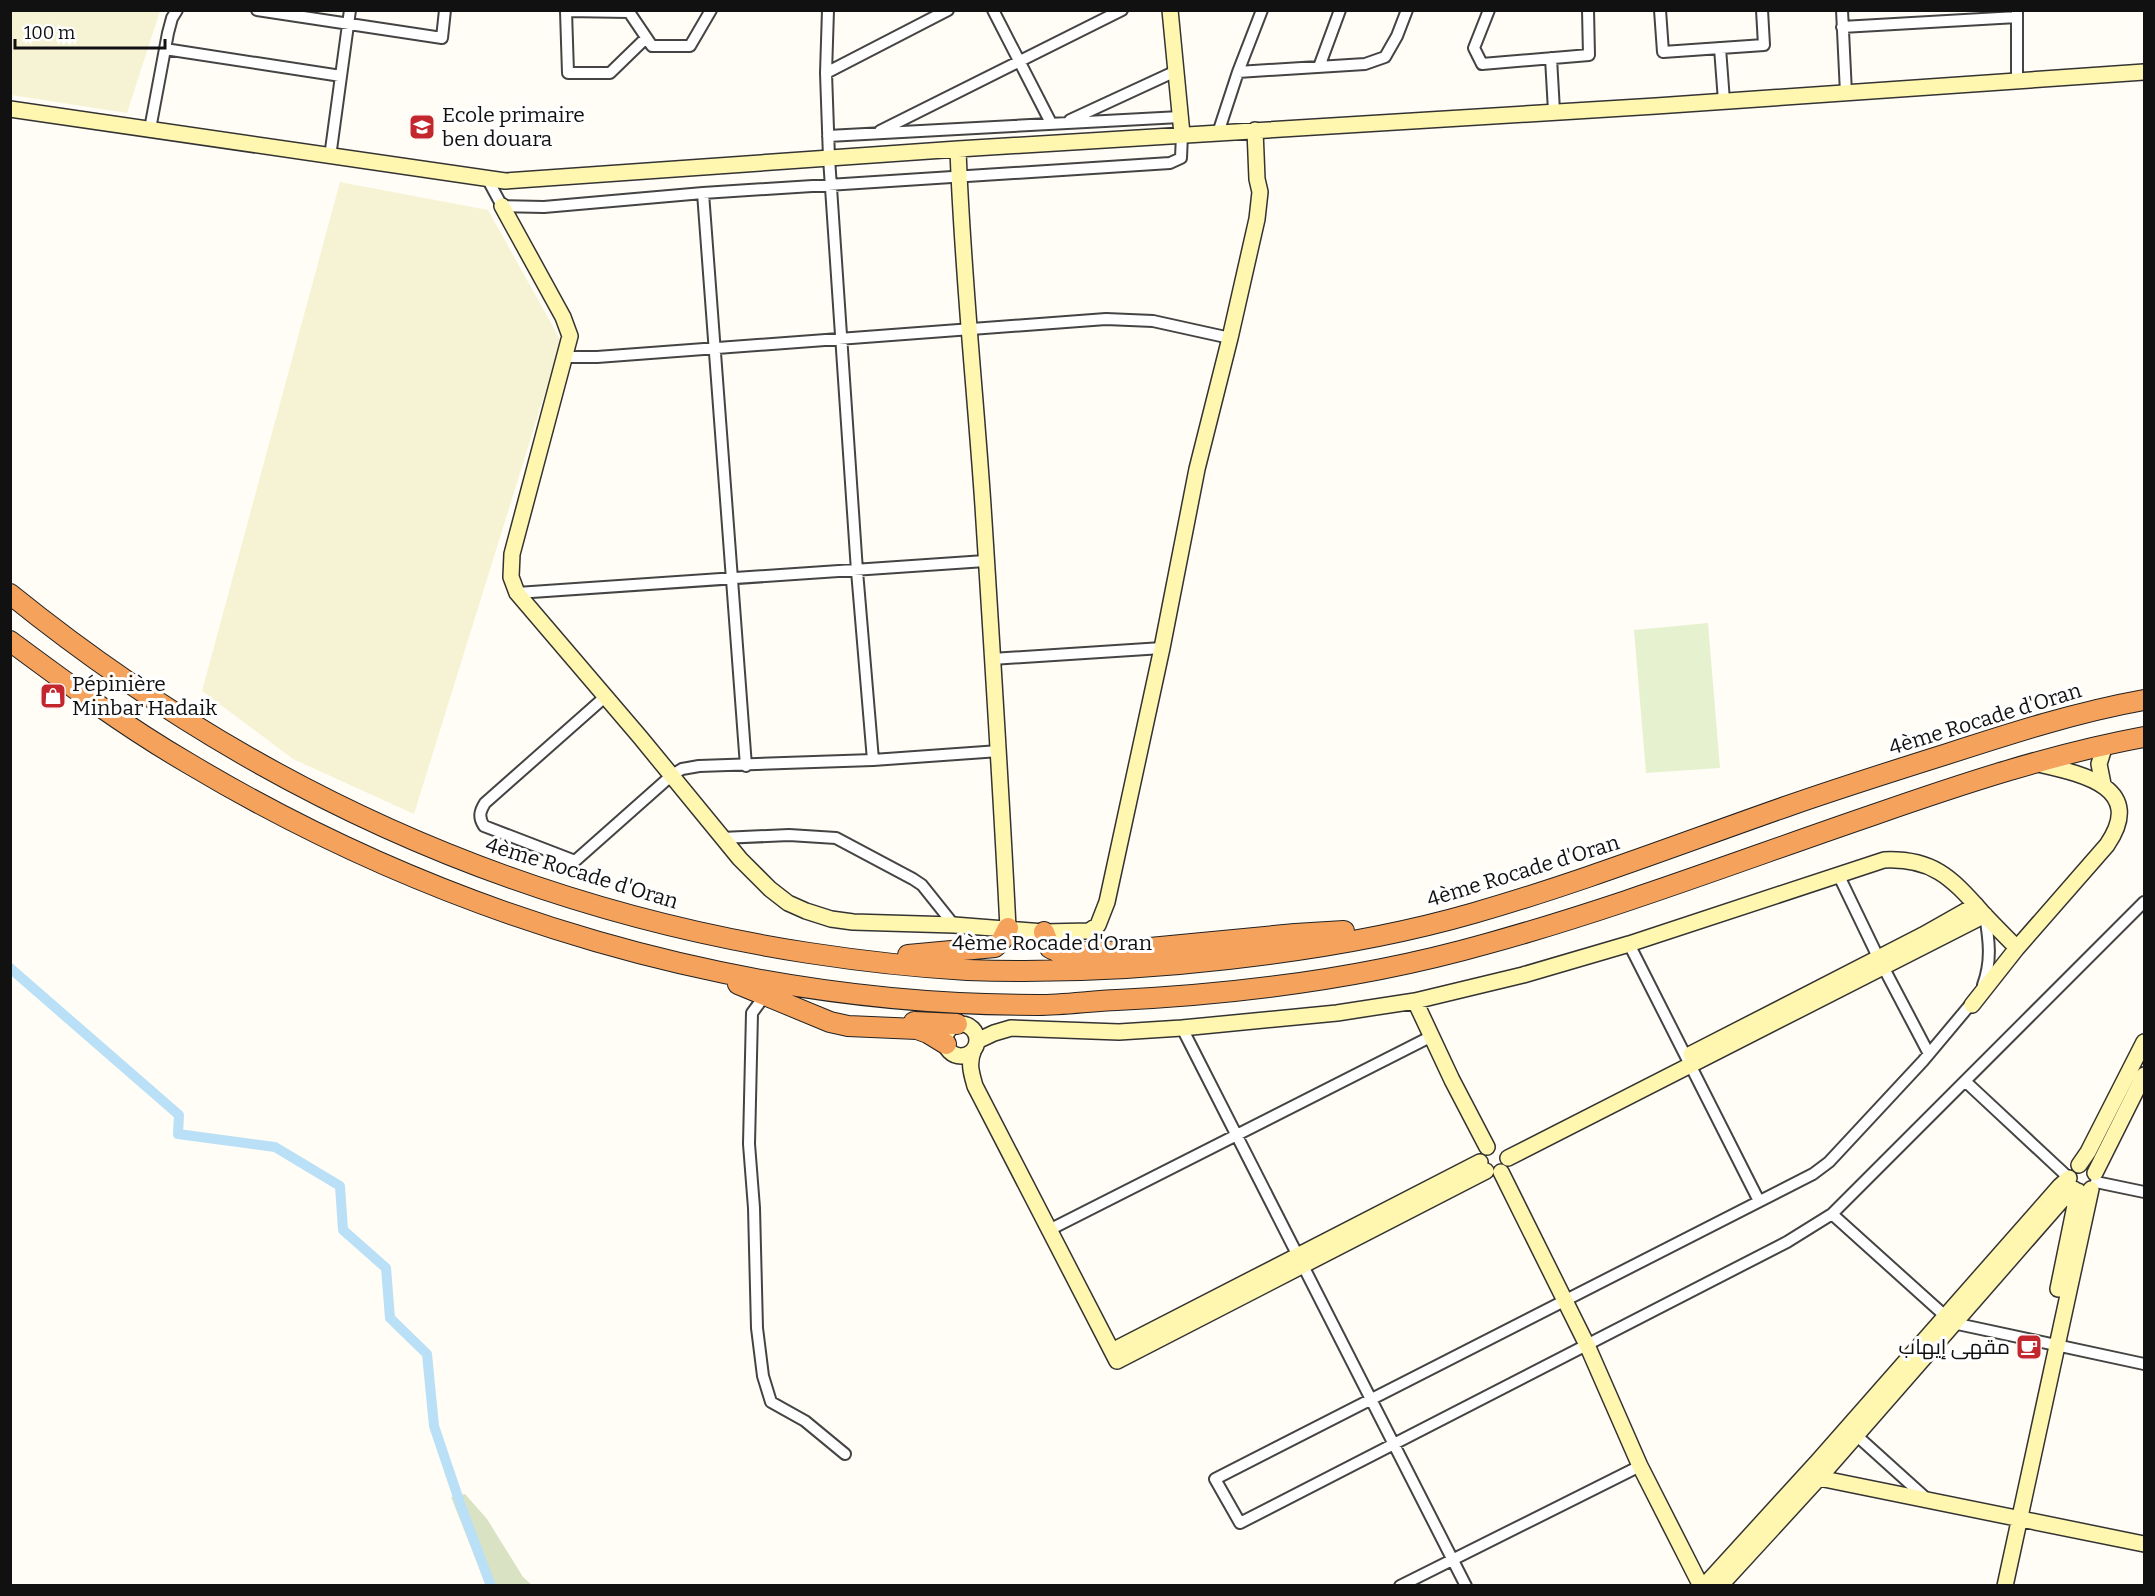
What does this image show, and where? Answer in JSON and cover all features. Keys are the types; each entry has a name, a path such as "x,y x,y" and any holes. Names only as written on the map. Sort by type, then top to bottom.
{"highway":[{"name":"4ème Rocade d'Oran","path":"10,594 126,681 219,741 370,821 421,844 525,884 609,910 765,946 855,959 965,970 1152,967 1262,955 1419,927 1468,915 1582,880 1787,806 2036,726 2145,700"},
{"path":"10,641 97,704 187,763 270,809 365,856 475,903 603,944 694,966 812,988 916,1000 1045,1005 1174,997 1316,981 1432,959 1605,909 1906,803 2034,763 2145,737"},
{"path":"2109,744 2145,743"},
{"path":"1044,932 1050,948 1059,952 1108,952 1295,934 1419,927"},
{"path":"855,959 995,947 1002,940 1008,928"},
{"path":"694,966 830,1022 848,1026 917,1029 948,1048"},
{"path":"916,1000 866,1004 861,1006 857,1014 862,1021 870,1022 959,1024"}],"street":[{"path":"150,129 172,18 177,10"},
{"path":"257,10 442,38 446,10"},
{"path":"330,157 350,10"},
{"path":"646,38 610,73 568,73 566,11 629,11 652,46 690,46 711,10 719,10"},
{"path":"828,10 826,73 829,158 857,571 873,760"},
{"path":"826,73 948,10"},
{"path":"993,10 1051,123"},
{"path":"875,133 1122,10"},
{"path":"502,206 544,207 703,193 1170,163 1181,158 1182,134 1170,10"},
{"path":"1218,133 1262,10"},
{"path":"1318,67 1340,10"},
{"path":"1238,72 1365,64 1385,57 1397,36 1407,10"},
{"path":"1489,10 1474,48 1482,64 1589,56 1588,10"},
{"path":"1660,10 1663,52 1764,45 1762,10"},
{"path":"1842,10 1846,93"},
{"path":"1842,27 2017,14 2017,81"},
{"path":"1720,48 1724,101"},
{"path":"165,49 341,76"},
{"path":"1551,58 1554,111"},
{"path":"1064,122 1176,71"},
{"path":"10,110 505,181 1182,134 1724,101 2145,72"},
{"path":"828,136 1180,117"},
{"path":"488,180 569,329 570,336 512,554 511,577 517,593 606,696 722,838 770,889 788,903 831,919 853,922 954,925 1044,932 1089,931 1098,925 1103,916 1162,648 1197,469 1257,219 1260,192 1257,179 1255,130"},
{"path":"958,149 999,750 1008,928"},
{"path":"703,193 746,766"},
{"path":"566,357 597,357 1128,319 1153,321 1230,338"},
{"path":"517,593 985,561"},
{"path":"992,659 1162,648"},
{"path":"606,696 485,802 480,811 480,820 484,826 575,861 672,775 682,769 699,766 873,760 999,750"},
{"path":"2109,744 2099,764 2103,784 2119,808 2119,820 2114,834 1929,1054 1829,1162 1813,1174 1215,1479 1240,1523 1787,1242 1832,1214 2145,902"},
{"path":"2034,763 2103,784"},
{"path":"722,838 789,836 836,838 913,879 929,894 954,925"},
{"path":"975,1086 965,1076 945,1039 948,1030 959,1024 994,1024 1011,1029 1119,1032 1337,1013 1415,1000 1522,975 1629,944 1884,860 1902,859 1920,862 1937,869 1952,880 2017,948"},
{"path":"1838,874 1880,962 1929,1054"},
{"path":"959,1024 971,1027 974,1031 976,1045 970,1061 970,1069 975,1086 1115,1356 1300,1259 1496,1162 1980,910"},
{"path":"1971,1005 1988,971 1990,954 1980,910"},
{"path":"1629,944 1759,1201"},
{"path":"766,994 756,1006 751,1020 749,1143 754,1208 757,1328 763,1376 771,1402 811,1425 845,1454"},
{"path":"1415,1000 1452,1080 1487,1147 1496,1145 1496,1162 1587,1345 1640,1466 1702,1586 1856,1435 1949,1320"},
{"path":"1182,1028 1466,1586"},
{"path":"948,1048 960,1056 965,1055 994,1033 1011,1029"},
{"path":"1051,1229 1432,1036"},
{"path":"2084,1184 2072,1170 2079,1165 2088,1152 2145,1042"},
{"path":"1720,1586 1814,1474 1949,1320 2084,1184 2145,1075"},
{"path":"1966,1082 2084,1184 2145,1192"},
{"path":"2005,1586 2016,1517 2084,1184"},
{"path":"1832,1214 1949,1320 2145,1364"},
{"path":"1856,1435 1929,1500"},
{"path":"1400,1586 1640,1466"},
{"path":"1814,1474 2142,1543"},
{"path":"1995,1586 2016,1517"}],"shaded area":[{"path":"10,11 160,11 127,113 11,95"},
{"path":"340,182 488,210 561,341 414,814 293,759 202,691"}],"green space":[{"path":"1708,623 1720,768 1646,773 1634,630"},
{"path":"465,1494 487,1519 523,1577 532,1585 486,1585 451,1497"}],"waterway":[{"path":"10,968 179,1115 178,1134 275,1147 340,1186 343,1230 386,1268 390,1318 427,1354 434,1426 491,1586"}],"place":[{"name":"Ecole primaire ben douara","path":"422,127"},
{"name":"Pépinière Minbar Hadaik","path":"53,696"},
{"name":"مقهى إيهاب","path":"2029,1347"}]}
